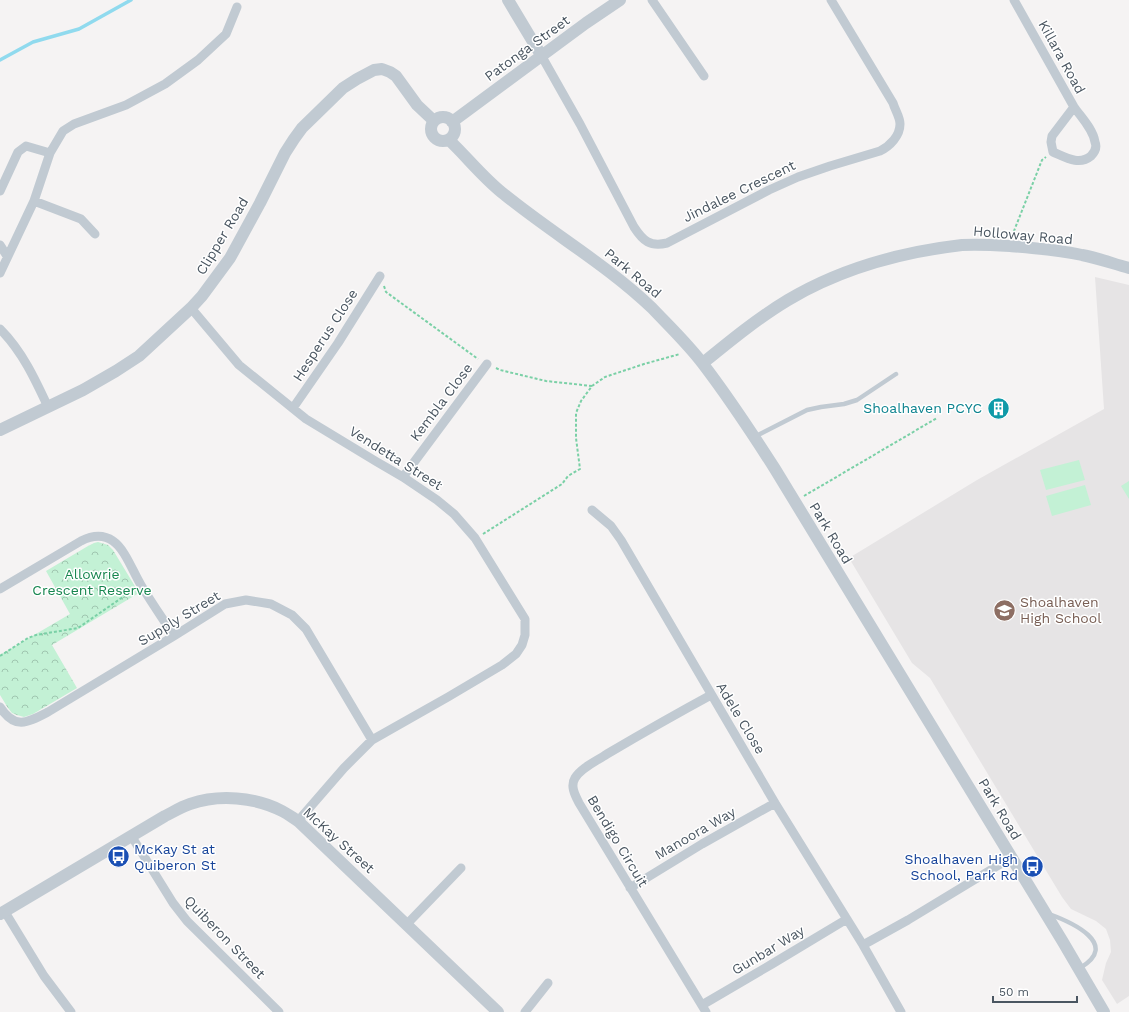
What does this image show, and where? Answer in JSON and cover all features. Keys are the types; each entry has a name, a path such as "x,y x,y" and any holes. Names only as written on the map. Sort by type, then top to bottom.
{"street":[{"path":"508,0 541,55"},
{"name":"Patonga Street","path":"452,122 541,55 620,0"},
{"path":"652,0 704,76"},
{"name":"Jindalee Crescent","path":"541,55 580,124 634,227 643,239 660,245 667,243 769,190 798,177 880,151 886,148 896,137 900,124 893,103 830,0"},
{"name":"Killara Road","path":"1014,0 1074,106 1093,135 1096,143 1093,154 1085,160 1079,161 1072,160 1053,152 1051,142 1052,136 1074,106"},
{"path":"0,273 34,201 50,153 62,131 74,124 126,105 165,84 198,60 226,34 238,7"},
{"name":"Clipper Road","path":"0,430 100,381 139,356 191,308 202,296 230,258 285,153 302,128 343,88 374,70 382,69 396,76 417,105 434,121"},
{"path":"438,118 448,118 455,126 453,136 449,140 444,141 440,141 435,138 432,135 431,130 434,121 438,118"},
{"name":"Park Road","path":"449,140 489,182 592,258 628,287 650,307 703,363 743,418 795,502 1046,913 1104,1012"},
{"path":"0,191 18,152 26,146 50,153"},
{"path":"34,201 81,219 95,234"},
{"name":"Holloway Road","path":"703,363 746,328 788,300 815,285 858,268 907,254 956,246 991,244 1038,248 1083,255 1129,268"},
{"path":"0,245 7,256"},
{"name":"Hesperus Close","path":"293,408 338,343 380,276"},
{"name":"Vendetta Street","path":"191,308 240,365 293,408 313,423 404,477 454,514 475,538 525,619 525,635 516,654 502,665 425,711 372,740 344,768 298,821"},
{"path":"0,329 21,354 32,372 48,406"},
{"name":"Kembla Close","path":"404,477 487,364"},
{"name":"Adele Close","path":"592,510 611,526 621,540 775,803 863,945 901,1012"},
{"path":"0,588 81,541 90,537 99,536 112,540 120,548 141,585 174,636"},
{"name":"Supply Street","path":"0,706 14,721 19,723 30,722 225,604 246,600 271,604 292,615 306,629 372,740"},
{"name":"Bendigo Circuit","path":"704,1008 574,795 573,783 575,778 584,769 711,695"},
{"name":"McKay Street","path":"2,913 165,816 188,805 206,800 223,798 244,799 282,811 298,821 498,1012"},
{"name":"Manoora Way","path":"630,888 702,844 775,803"},
{"name":"Quiberon Street","path":"132,836 173,903 187,921 279,1012"},
{"path":"863,945 908,920 1012,857"},
{"path":"407,924 461,868"},
{"path":"2,913 44,976 71,1012"},
{"name":"Gunbar Way","path":"704,1008 772,964 847,919"},
{"path":"525,1012 548,983"}],"lane":[{"path":"754,437 807,410 844,404 857,400 896,374"},
{"path":"1046,913 1065,920 1093,940 1095,946 1094,955 1090,961 1079,968"}],"path":[{"path":"1008,246 1042,160 1053,152"},
{"path":"380,276 386,292 487,364 500,370 546,381 592,386"},
{"path":"475,538 562,484 568,476 580,469 576,438 576,413 581,401 592,386 605,377 681,354 690,348"},
{"path":"795,502 937,418"},
{"path":"0,656 28,638 36,635 78,628 141,585"}],"shaded area":[{"name":"Shoalhaven High School","path":"1095,277 1129,285 1129,996 1117,1004 1102,980 1106,963 1111,952 1110,940 1106,929 1096,921 1071,909 1062,897 930,678 912,663 849,558 977,480 1104,409"}],"green space":[{"path":"1079,460 1085,480 1046,490 1040,470"},
{"path":"1129,481 1129,499 1121,486"},
{"path":"1085,485 1091,505 1052,516 1046,496"},
{"name":"Allowrie Crescent Reserve","path":"98,542 108,545 113,550 139,593 52,645 77,688 33,714 24,717 12,713 0,695 0,655 70,614 46,571 88,546"}],"waterway":[{"path":"0,60 33,42 79,29 131,0"}],"place":[{"name":"Shoalhaven PCYC","path":"998,408"},
{"name":"Shoalhaven High School","path":"1005,610"},
{"name":"McKay St at Quiberon St","path":"118,857"},
{"name":"Shoalhaven High School, Park Rd","path":"1033,867"}]}
